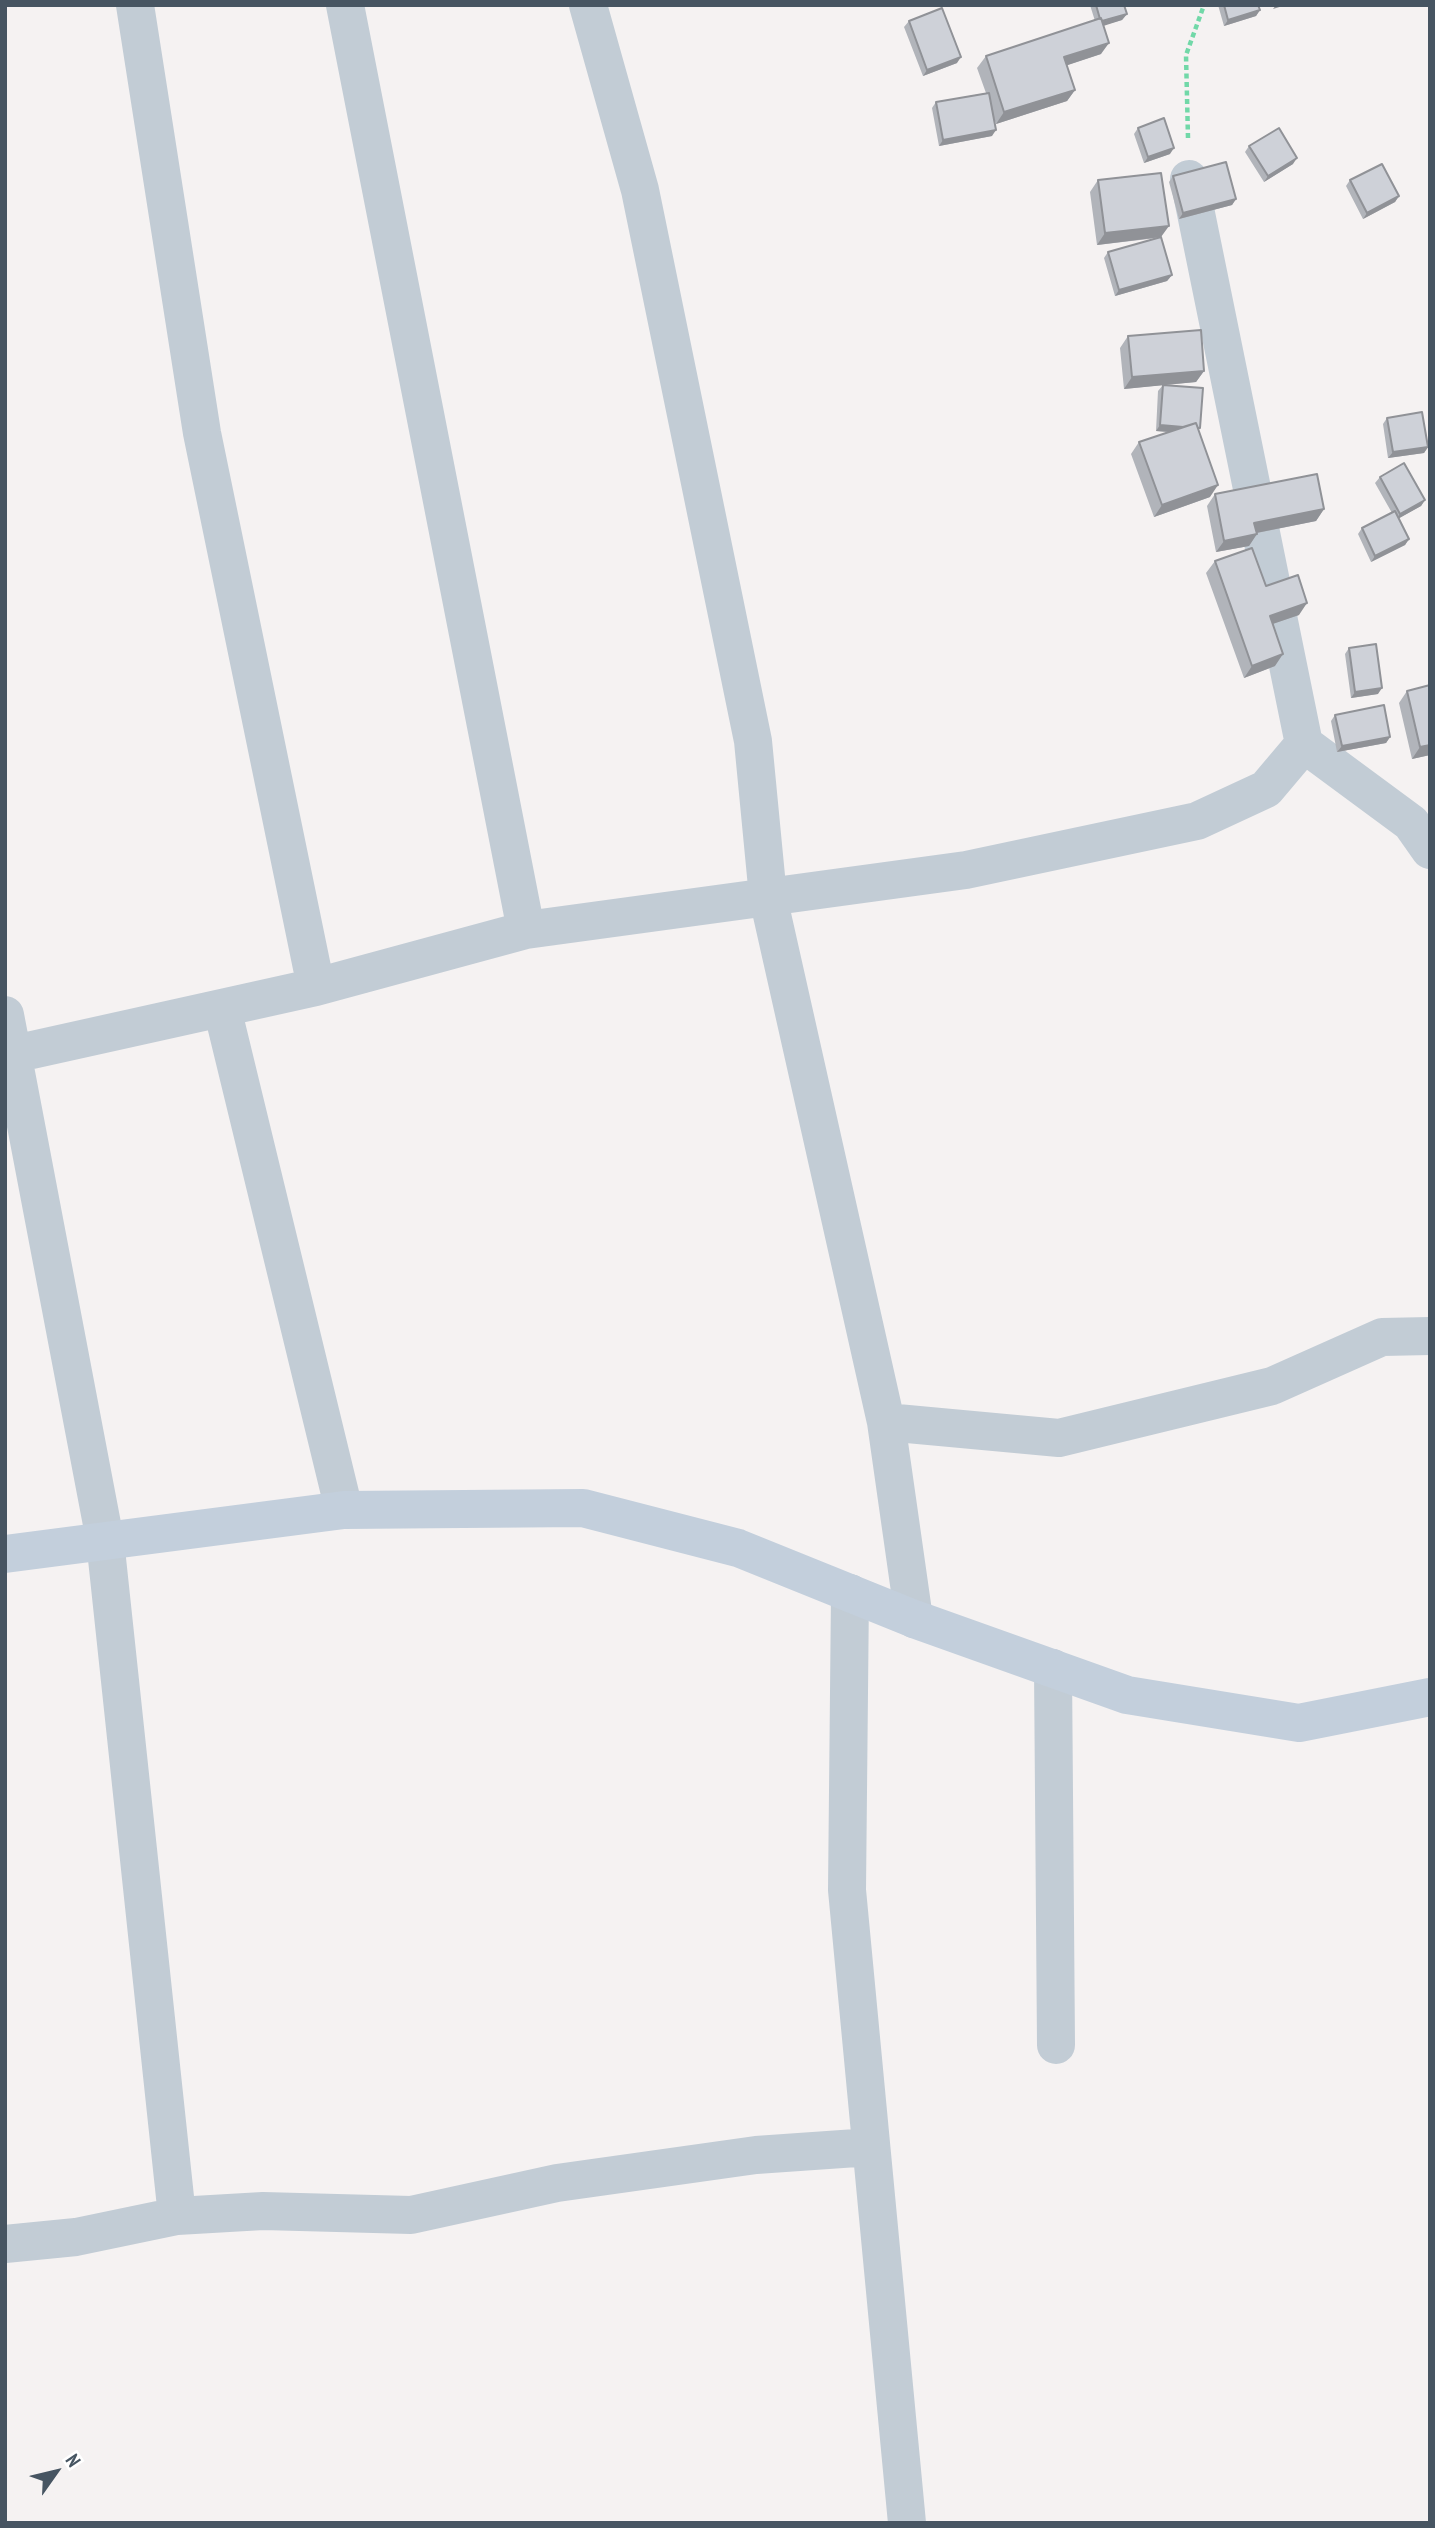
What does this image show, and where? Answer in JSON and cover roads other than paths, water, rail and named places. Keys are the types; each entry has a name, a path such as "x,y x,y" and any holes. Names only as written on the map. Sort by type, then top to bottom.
{"street":[{"path":"135,5 202,433 316,987"},
{"path":"345,5 526,930"},
{"path":"588,5 640,190 750,727 768,897 886,1422 914,1619"},
{"path":"1189,179 1304,744 1411,823 1430,850"},
{"path":"9,1056 316,987 526,930 966,870 1197,821 1266,789 1304,744"},
{"path":"222,1008 344,1510"},
{"path":"5,1016 9,1056 105,1540 177,2216"},
{"path":"886,1422 1059,1438 1272,1386 1382,1337 1430,1336"},
{"path":"5,1554 344,1510 583,1508 738,1548 914,1619 1127,1695 1299,1723 1430,1697"},
{"path":"850,1593 847,1891 907,2523"},
{"path":"1053,1668 1056,2045"},
{"path":"5,2244 76,2237 177,2216 263,2211 411,2214 557,2183 756,2155 871,2147"}]}
